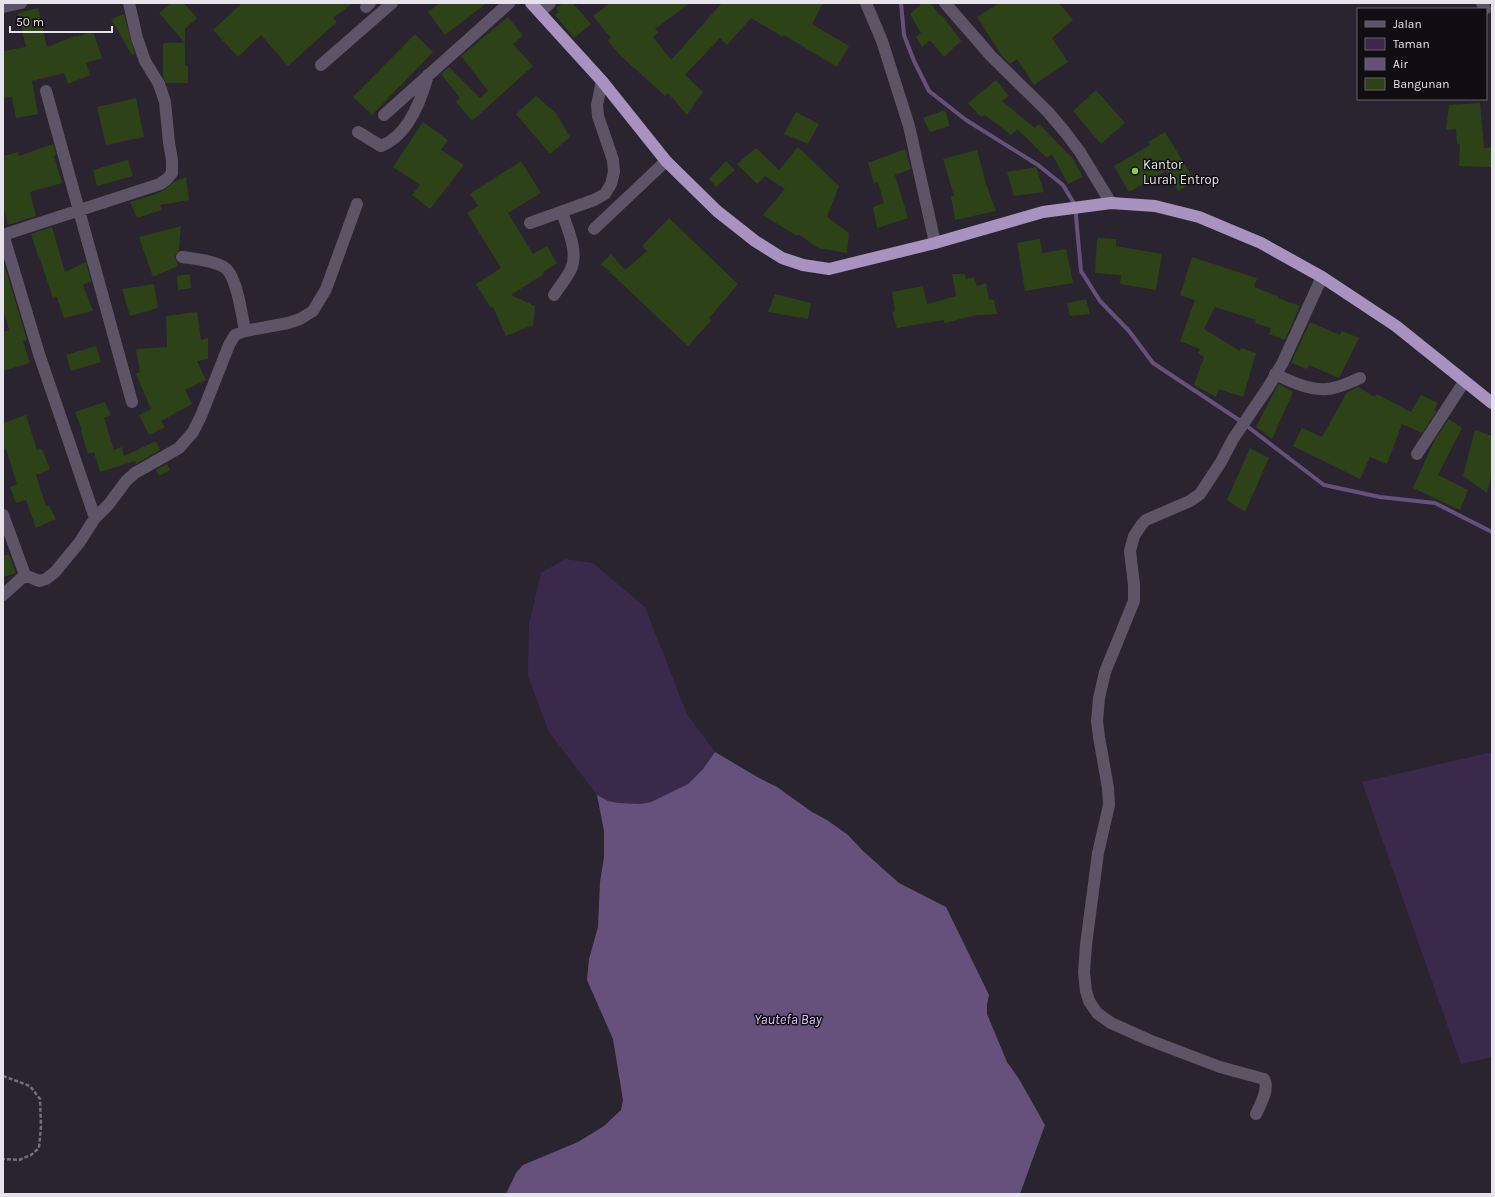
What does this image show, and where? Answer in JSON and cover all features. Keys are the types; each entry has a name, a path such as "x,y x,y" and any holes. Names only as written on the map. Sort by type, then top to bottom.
{"highway":[{"path":"531,3 602,81 666,161 717,211 755,241 782,258 803,265 829,269 935,243 1043,212 1111,203 1155,206 1199,217 1261,242 1322,277 1396,326 1492,403"}],"street":[{"path":"3,7 21,3"},
{"path":"95,518 39,354 3,235 160,184 172,173 172,160 165,102 159,84 145,61 136,38 129,3"},
{"path":"322,65 392,3"},
{"path":"384,115 509,3"},
{"path":"540,12 550,3"},
{"path":"866,3 882,41 909,126 935,243"},
{"path":"945,3 991,56 1048,112 1065,132 1080,152 1111,203"},
{"path":"358,132 381,146 389,143 404,128 411,118 424,92 428,75"},
{"path":"530,223 594,200 605,194 611,184 614,172 613,160 598,116 597,105 602,81"},
{"path":"46,90 132,402"},
{"path":"594,229 666,161"},
{"path":"3,515 24,575 39,581 46,579 55,572 79,543 95,518 109,504 126,481 135,473 179,448 193,432 202,416 235,335 245,331 288,323 300,319 313,311 326,290 357,204"},
{"path":"554,295 572,269 574,255 562,212"},
{"path":"182,257 210,261 225,268 234,282 245,331"},
{"path":"1256,1114 1265,1092 1266,1083 1264,1079 1220,1067 1149,1040 1111,1023 1097,1013 1089,1001 1086,991 1084,972 1098,852 1109,805 1108,788 1098,737 1097,721 1099,698 1105,672 1134,600 1134,585 1130,551 1134,536 1146,520 1190,501 1200,494 1214,473 1233,439 1269,386 1294,342 1322,277"},
{"path":"1275,374 1298,386 1325,389 1336,388 1360,378"},
{"path":"1417,454 1464,382"},
{"path":"3,595 24,575"}],"path":[{"path":"3,1076 30,1086 40,1099 41,1126 38,1148 31,1155 19,1160 3,1159"}],"green space":[{"path":"565,559 593,563 645,607 687,714 715,752 703,769 688,784 651,802 640,804 618,803 608,801 597,795 549,732 528,677 529,624 541,573"},
{"path":"1492,752 1492,1057 1461,1064 1362,782"}],"water":[{"name":"Yautefa Bay","path":"715,752 777,787 812,812 827,820 848,835 863,851 899,883 946,907 989,995 987,1014 1007,1062 1019,1079 1045,1125 1020,1194 506,1194 516,1173 523,1165 578,1142 604,1126 621,1110 623,1100 613,1039 587,980 589,959 598,927 600,882 604,857 604,831 597,795 608,801 618,803 640,804 651,802 688,784 703,769"}],"building":[{"path":"171,3 184,3 197,18 185,29 185,43 159,13"},
{"path":"242,3 353,3 333,18 337,22 288,66 261,35 238,57 213,30"},
{"path":"440,3 487,3 445,35 428,12"},
{"path":"563,3 573,3 591,24 574,38 555,15 559,12 556,8"},
{"path":"610,3 690,3 655,29 658,32 653,37 671,60 722,3 823,3 812,24 849,46 837,67 784,35 783,37 751,18 727,45 720,38 685,75 703,92 687,115 668,93 665,96 622,57 608,41 611,38 593,16"},
{"path":"922,3 930,3 941,16 942,15 961,41 944,57 930,40 922,47 916,37 921,33 910,14"},
{"path":"999,3 1059,3 1073,20 1052,38 1068,62 1034,85 1017,59 1010,64 1002,56 977,17"},
{"path":"38,8 47,47 93,31 102,58 86,63 90,75 68,84 64,73 32,81 38,114 16,118 12,97 3,98 3,51 26,47 18,13"},
{"path":"124,14 135,54 132,55 111,19"},
{"path":"508,17 523,36 513,44 533,66 472,121 456,102 460,98 441,74 449,67 480,98 488,91 461,56"},
{"path":"415,34 433,52 372,115 353,97"},
{"path":"163,43 185,43 185,66 188,66 188,83 166,83 163,77"},
{"path":"996,80 1009,96 1002,101 1035,128 1039,124 1072,157 1083,177 1068,184 1052,154 1047,158 1017,129 1011,135 985,115 981,117 968,103"},
{"path":"1096,90 1125,123 1101,144 1073,111"},
{"path":"536,96 556,113 570,137 550,154 516,114"},
{"path":"136,98 144,137 106,145 97,107"},
{"path":"1480,103 1484,148 1492,147 1492,167 1459,166 1460,144 1457,144 1456,129 1446,130 1449,105"},
{"path":"945,110 950,126 930,132 923,118"},
{"path":"796,112 819,124 808,144 784,134"},
{"path":"423,122 448,140 441,150 464,165 430,209 412,195 420,185 393,167"},
{"path":"1165,132 1195,181 1178,191 1166,171 1129,192 1114,166 1150,145 1148,142"},
{"path":"53,144 56,155 54,156 62,183 30,192 36,216 8,225 3,207 3,156 18,152 19,156"},
{"path":"798,147 839,186 827,217 849,233 847,253 818,248 798,234 797,236 763,215 785,189 765,176 757,184 737,164 756,148 779,170"},
{"path":"905,149 911,169 895,175 908,218 877,228 873,207 884,203 878,182 874,183 868,163"},
{"path":"977,150 986,184 996,211 955,220 951,196 954,196 943,159"},
{"path":"128,160 133,176 97,186 93,170"},
{"path":"521,161 541,193 508,213 533,254 547,246 557,263 543,272 544,274 511,295 535,306 533,325 506,336 493,307 491,308 476,284 501,268 467,213 478,206 470,194"},
{"path":"726,161 735,170 716,187 709,179"},
{"path":"1036,167 1044,192 1014,196 1007,172"},
{"path":"186,177 189,200 160,205 162,210 137,218 130,202 156,194 174,182"},
{"path":"669,218 738,284 709,318 711,321 688,346 601,264 611,254 625,270 647,251 642,246"},
{"path":"181,226 179,250 175,256 178,266 153,277 139,237"},
{"path":"52,227 65,272 86,262 91,282 83,285 93,311 64,318 57,297 53,298 31,234"},
{"path":"1097,238 1116,239 1116,246 1162,254 1156,290 1120,284 1121,275 1095,273"},
{"path":"1040,239 1042,253 1066,249 1073,283 1025,291 1017,243"},
{"path":"1192,257 1257,278 1254,287 1300,306 1285,340 1269,334 1271,328 1255,323 1256,320 1215,307 1204,329 1240,351 1241,348 1256,353 1243,397 1219,389 1216,397 1194,385 1204,357 1198,353 1200,349 1180,341 1195,300 1180,295"},
{"path":"3,260 27,340 23,341 30,363 3,371 3,332 9,330 3,309"},
{"path":"190,274 191,288 178,290 177,276"},
{"path":"952,274 965,274 966,279 974,277 977,286 986,283 989,299 994,300 997,314 977,315 945,323 943,320 897,328 892,312 895,311 892,292 923,286 927,304 956,296"},
{"path":"154,284 158,308 130,316 122,289"},
{"path":"775,294 811,303 808,319 768,312"},
{"path":"1086,299 1090,314 1070,316 1067,303"},
{"path":"197,312 201,340 208,338 208,359 197,361 206,380 185,390 192,404 161,421 165,427 149,435 139,415 151,409 136,374 140,372 136,349 167,347 166,316"},
{"path":"1310,322 1340,335 1342,331 1359,338 1339,378 1309,365 1307,369 1291,363"},
{"path":"96,346 101,362 71,371 66,355"},
{"path":"1279,384 1293,392 1272,439 1256,427"},
{"path":"1358,387 1375,397 1377,394 1411,412 1421,395 1438,403 1434,410 1436,412 1422,433 1402,424 1387,464 1370,457 1360,479 1293,446 1302,428 1322,437 1347,392"},
{"path":"105,402 111,415 104,418 114,450 122,447 124,456 156,441 160,450 136,464 135,461 100,472 94,452 88,454 81,431 82,430 75,412"},
{"path":"26,415 37,450 42,449 50,469 36,475 46,506 49,505 56,519 36,528 26,500 16,503 10,487 17,484 6,449 3,450 3,423"},
{"path":"1449,419 1462,428 1438,475 1468,490 1460,510 1413,488 1435,439"},
{"path":"1475,430 1492,436 1492,473 1487,493 1463,476"},
{"path":"1250,448 1269,458 1245,512 1227,500"},
{"path":"167,464 170,470 159,476 156,470"},
{"path":"9,554 16,573 3,577 3,556"}],"waterway":[{"path":"901,3 904,35 914,61 929,91 966,120 1038,165 1063,185 1075,205 1081,271 1100,301 1129,331 1153,363 1239,420 1324,485 1380,497 1435,503 1492,532"}],"place":[{"name":"Kantor Lurah Entrop","path":"1135,171"}]}
